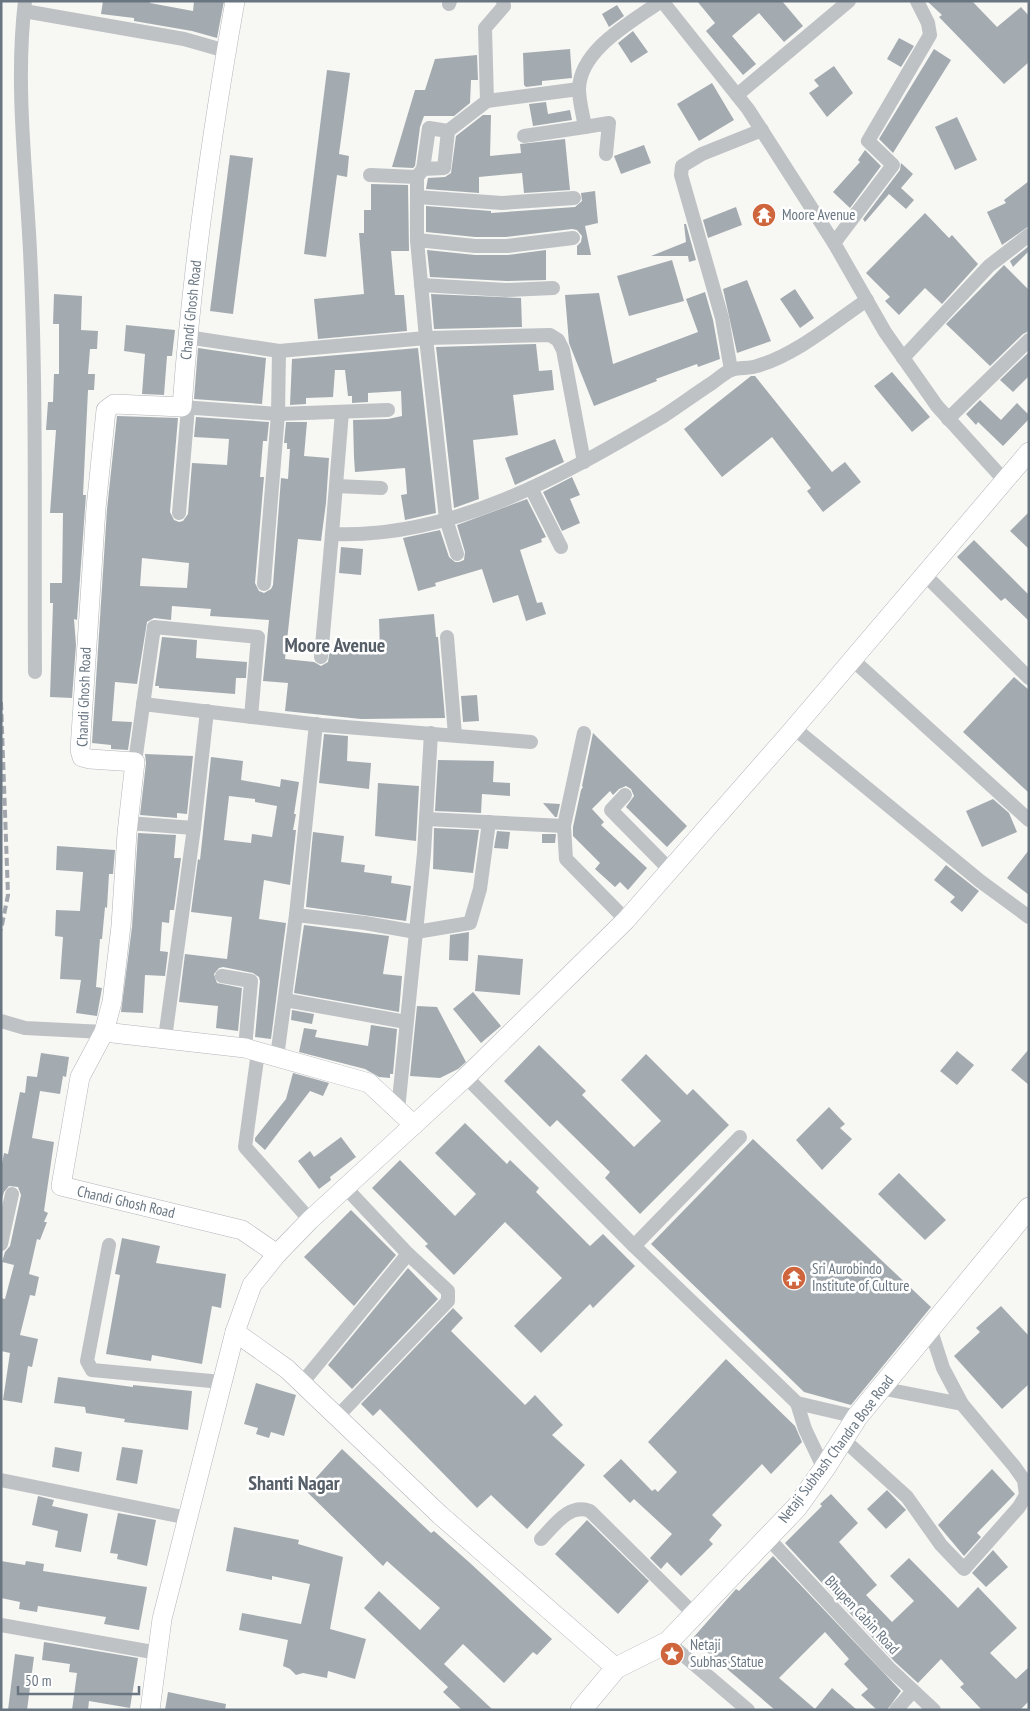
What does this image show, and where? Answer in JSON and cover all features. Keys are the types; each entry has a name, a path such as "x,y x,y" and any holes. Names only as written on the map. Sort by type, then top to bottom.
{"main road":[{"name":"Netaji Subhash Chandra Bose Road","path":"582,1710 616,1668 668,1642 797,1507 857,1417 1029,1208"}],"street":[{"name":"Chandi Ghosh Road","path":"235,1 204,193 188,337 185,408 114,404 106,410 87,627 80,750 82,757 90,759 135,762 128,823 121,926 112,1002 104,1032 80,1076 61,1186 242,1230 277,1254"},
{"path":"487,101 485,28 504,6 503,1"},
{"path":"585,127 579,89 582,72 589,58 601,45 661,1 738,96 762,130 834,243 884,332 948,419 1005,481"},
{"path":"834,243 893,165 868,141 930,35 928,23 917,1"},
{"path":"738,96 846,2"},
{"path":"35,672 30,252 20,58 24,6 184,39 226,51"},
{"path":"370,175 420,173 444,168 448,131 487,101 579,89"},
{"path":"524,136 609,123 606,154"},
{"path":"448,131 429,128 417,197 417,240 446,519 458,554"},
{"path":"731,370 722,318 681,174 682,166 702,154 762,130"},
{"path":"417,197 502,203 574,198"},
{"path":"903,358 989,266 1029,234"},
{"path":"417,240 475,246 507,246 573,238"},
{"path":"421,285 506,290 553,288"},
{"path":"332,534 360,535 393,532 446,519 531,488 584,462 667,413 731,370 757,366 794,349 867,300"},
{"path":"188,337 279,351 426,338 550,335 558,340 563,350 584,462"},
{"path":"948,419 1029,340"},
{"path":"264,584 278,414 279,351"},
{"path":"180,513 185,408 278,414 388,410"},
{"path":"321,657 342,412"},
{"path":"150,1710 162,1618 235,1332 252,1285 277,1254 310,1220 466,1077 626,920 853,660 1029,452"},
{"path":"336,486 381,488"},
{"path":"531,488 561,547"},
{"path":"925,575 1029,678"},
{"path":"135,762 153,628 257,636 259,638 251,716"},
{"path":"447,637 455,735"},
{"path":"853,660 1029,820"},
{"path":"143,704 316,724 531,742"},
{"path":"166,1038 194,828 207,711"},
{"path":"277,1057 296,915 316,724"},
{"path":"794,728 980,881 1029,917"},
{"path":"398,1110 426,820 431,733"},
{"path":"584,733 564,826 566,859 626,920"},
{"path":"625,795 611,810 670,870"},
{"path":"426,820 564,826"},
{"path":"296,915 365,923 416,932 470,923 480,889 489,822"},
{"path":"128,823 194,828"},
{"path":"222,976 252,981 246,1147 310,1220"},
{"path":"285,1000 406,1022"},
{"path":"1,1021 25,1028 104,1032 166,1038 251,1050 369,1083 414,1125"},
{"path":"466,1077 634,1246 797,1403 805,1429 824,1469"},
{"path":"634,1246 740,1137"},
{"path":"337,1417 448,1301 450,1296 448,1291 408,1254 345,1187"},
{"path":"1,1244 12,1194"},
{"path":"109,1244 87,1361 92,1370 222,1382"},
{"path":"302,1383 408,1254"},
{"path":"843,1440 906,1497 941,1545 964,1569 1018,1507 1026,1495 1024,1480 962,1404 946,1374 930,1328"},
{"path":"235,1332 287,1369 440,1515 616,1668"},
{"path":"880,1388 962,1404"},
{"path":"797,1403 857,1417"},
{"path":"1,1480 188,1518"},
{"path":"541,1539 573,1509 581,1507 590,1511 695,1615"},
{"name":"Bhupen Cabin Road","path":"768,1538 913,1691 934,1710"},
{"path":"1,1625 158,1653"},
{"path":"668,1642 748,1710"},
{"path":"896,1710 913,1691"}],"building":[{"path":"103,1 150,1 150,3 193,11 194,1 224,1 217,38 192,31 134,21 134,18 101,14"},
{"path":"697,1 782,1 803,26 784,42 759,13 732,36 756,64 743,75 706,31 715,23"},
{"path":"927,1 972,1 997,27 1021,7 1029,16 1029,62 1004,84 939,17 942,15"},
{"path":"617,5 624,16 609,27 602,14"},
{"path":"633,31 648,52 631,63 618,43"},
{"path":"899,38 914,46 901,67 887,59"},
{"path":"570,49 572,78 542,81 542,85 526,87 524,85 523,53"},
{"path":"934,49 951,60 893,153 879,139"},
{"path":"477,55 478,80 471,80 470,103 454,116 424,116 420,127 415,166 413,168 392,167 415,90 425,90 435,59"},
{"path":"834,66 853,93 827,117 809,93 819,86 814,80"},
{"path":"327,70 350,73 339,154 349,156 347,177 337,175 326,257 304,254"},
{"path":"712,83 734,120 699,141 677,104"},
{"path":"546,102 548,114 570,110 572,120 533,126 529,104"},
{"path":"483,115 491,115 490,156 521,153 520,144 565,139 570,190 524,193 522,173 479,177 479,193 426,189 428,178 445,177 451,173 456,136"},
{"path":"957,117 977,160 955,170 935,127"},
{"path":"644,145 651,163 621,174 614,156"},
{"path":"865,150 881,166 850,208 833,192 860,162 858,160"},
{"path":"230,155 253,158 233,314 210,311"},
{"path":"901,163 913,174 901,188 914,200 906,209 889,194 865,222 863,219 900,170"},
{"path":"1029,181 1029,226 1002,245 987,212 1006,203 1004,200"},
{"path":"371,184 408,185 409,251 391,251 395,295 404,295 407,331 318,339 314,299 364,294 359,233 364,233 364,210 371,210"},
{"path":"595,191 598,223 585,226 591,255 577,255 577,246 581,242 582,236 577,230 572,229 506,237 475,237 426,232 426,206 491,211 491,213 575,207 582,201 581,193"},
{"path":"736,207 742,225 708,238 703,220"},
{"path":"925,213 949,238 952,235 978,264 942,304 925,288 899,315 885,301 890,297 866,273"},
{"path":"684,224 686,224 696,260 689,262 688,256 651,256 686,242"},
{"path":"1029,246 1029,251 1013,267 1010,261"},
{"path":"427,250 475,255 508,255 546,250 546,280 506,281 430,277"},
{"path":"672,260 684,301 629,316 617,276"},
{"path":"1004,265 1029,290 1029,331 1023,334 990,366 946,324"},
{"path":"747,280 771,341 737,353 723,289"},
{"path":"795,289 814,318 800,328 780,299"},
{"path":"705,292 713,320 720,359 698,367 697,364 656,379 657,381 594,406 569,343 565,295 599,293 613,364 698,332 686,299"},
{"path":"54,294 82,296 81,330 98,331 97,349 90,349 88,374 95,374 94,390 88,390 83,495 86,495 77,620 74,619 76,645 72,698 50,697 53,603 50,603 50,583 62,583 63,513 50,513 56,430 46,430 48,402 53,402 54,374 59,374 59,324 53,324"},
{"path":"431,294 521,298 522,327 434,329"},
{"path":"126,325 175,330 172,356 167,356 164,395 142,394 145,354 124,351"},
{"path":"536,344 539,371 552,370 554,390 513,395 518,435 473,440 479,499 454,508 436,347"},
{"path":"198,348 266,358 262,404 194,399"},
{"path":"418,348 436,513 405,520 401,495 407,494 405,468 355,472 354,457 353,420 388,419 402,416 401,391 368,393 368,402 352,403 352,396 348,396 345,370 335,370 333,397 306,398 306,404 290,405 292,359"},
{"path":"1029,352 1029,376 1013,392 1000,380"},
{"path":"892,372 930,417 912,432 874,386"},
{"path":"751,376 755,376 832,472 845,462 861,482 823,512 807,491 811,488 772,437 722,477 684,429"},
{"path":"980,400 1001,420 1017,403 1029,415 1029,419 1003,446 978,422 976,425 966,414"},
{"path":"117,416 178,418 170,512 174,520 179,522 183,521 188,514 192,463 227,465 229,439 194,437 196,417 269,422 267,441 263,441 260,477 264,477 255,583 259,591 264,593 271,589 273,585 281,478 288,479 290,449 287,449 287,443 284,443 286,422 307,422 304,456 329,458 326,503 321,541 298,539 285,659 314,662 321,666 328,662 330,649 380,650 379,619 434,614 436,637 438,637 445,718 361,719 285,711 288,683 263,681 269,620 210,616 211,609 172,606 171,620 154,618 147,622 137,684 115,682 112,721 132,722 128,750 111,749 111,745 92,743 107,509","holes":["142,558 189,563 187,588 140,586"]},
{"path":"555,439 564,462 515,485 505,458"},
{"path":"572,477 580,495 570,499 580,523 562,531 543,492"},
{"path":"527,499 546,537 541,539 542,542 520,550 537,603 542,602 546,614 526,621 518,595 493,603 482,569 435,583 436,586 418,591 403,538 440,530 449,557 455,562 459,562 464,560 465,552 457,525"},
{"path":"1029,512 1029,549 1010,531"},
{"path":"974,540 1029,595 1029,621 1005,598 1001,601 957,557"},
{"path":"341,547 363,549 361,575 339,573"},
{"path":"162,637 197,640 196,658 247,662 246,678 236,678 235,694 159,688 159,686 155,686"},
{"path":"1014,677 1029,690 1029,793 963,732"},
{"path":"477,695 479,721 463,722 461,696"},
{"path":"593,733 687,826 667,847 626,807 634,796 631,789 626,786 619,789 613,795 610,791 592,809 604,822 601,825 647,868 628,890 620,882 615,887 595,869 600,863 573,836 573,827"},
{"path":"324,734 348,736 347,761 371,763 369,789 319,783"},
{"path":"145,754 193,756 187,814 177,813 177,818 140,815 146,763"},
{"path":"211,757 243,761 241,780 280,787 281,779 299,782 294,814 296,814 293,830 296,830 290,885 264,880 259,919 286,923 271,1039 255,1037 260,981 259,977 253,973 223,967 219,968 214,974 217,983 242,988 238,1031 216,1028 218,1006 179,1002 185,954 227,959 232,917 191,912 198,859 200,860","holes":["229,796 255,799 255,802 277,806 272,837 252,834 251,843 224,840"]},
{"path":"438,760 494,761 493,782 510,783 510,796 482,794 481,813 435,811"},
{"path":"378,783 419,786 416,841 375,836"},
{"path":"993,799 1009,813 1017,832 982,847 966,811"},
{"path":"543,803 560,804 557,817 555,817"},
{"path":"434,828 479,830 473,873 433,869"},
{"path":"497,831 510,832 508,849 494,848"},
{"path":"313,832 344,836 341,862 365,865 364,872 392,876 391,883 411,886 406,921 306,907"},
{"path":"138,833 176,835 174,858 181,858 174,910 170,910 169,923 162,922 160,951 168,952 165,976 145,975 143,1013 121,1012 132,927"},
{"path":"542,834 556,834 555,843 542,843"},
{"path":"57,846 115,850 113,874 109,874 107,908 105,907 102,939 100,939 96,987 102,988 97,1016 76,1013 81,980 60,979 63,937 55,936 56,910 80,911 83,872 56,870"},
{"path":"1029,850 1029,895 1007,878"},
{"path":"946,865 979,891 962,912 950,902 955,897 934,880"},
{"path":"304,925 389,936 383,974 402,976 399,1012 294,993"},
{"path":"469,932 468,961 449,960 450,935"},
{"path":"478,955 523,959 520,995 475,991"},
{"path":"473,992 501,1026 481,1043 453,1009"},
{"path":"417,1006 437,1007 466,1062 458,1069 440,1078 410,1076"},
{"path":"292,1010 314,1014 312,1024 291,1020"},
{"path":"371,1025 397,1029 393,1074 390,1074 390,1078 379,1077 365,1069 299,1052 304,1028 317,1030 315,1037 368,1046"},
{"path":"539,1045 586,1091 582,1095 634,1147 661,1121 621,1080 646,1054 687,1095 693,1089 729,1125 640,1214 605,1178 610,1172 557,1120 550,1127 504,1081"},
{"path":"1029,1049 1029,1085 1011,1070"},
{"path":"957,1051 974,1065 957,1085 940,1071"},
{"path":"41,1053 69,1057 66,1077 63,1076 60,1094 40,1091 32,1138 54,1142 44,1211 48,1213 44,1222 47,1222 40,1240 37,1239 29,1274 39,1277 35,1296 30,1295 20,1335 38,1339 32,1367 28,1366 22,1403 3,1400 10,1353 1,1351 1,1298 5,1299 14,1265 2,1262 5,1252 10,1246 21,1195 18,1187 9,1186 4,1192 1,1202 1,1169 4,1153 8,1154 20,1092 25,1093 27,1076 37,1077"},
{"path":"293,1073 329,1083 323,1096 310,1091 265,1150 255,1141 255,1138 286,1099"},
{"path":"829,1107 845,1124 840,1128 852,1139 822,1170 796,1140"},
{"path":"465,1123 507,1164 510,1160 539,1188 536,1192 590,1246 603,1234 635,1266 593,1308 590,1304 541,1353 514,1326 562,1278 505,1222 454,1275 425,1246 428,1244 372,1188 400,1160 455,1216 476,1194 435,1153"},
{"path":"341,1137 356,1157 330,1177 331,1180 319,1189 298,1161 310,1151 314,1157"},
{"name":"Sri Aurobindo Institute of Culture","path":"753,1139 931,1307 851,1405 804,1392 651,1244"},
{"path":"899,1173 946,1220 925,1240 878,1194"},
{"path":"351,1210 396,1255 354,1306 304,1257"},
{"path":"122,1238 160,1246 156,1263 226,1274 221,1308 212,1306 202,1364 152,1355 151,1361 106,1354 120,1275 115,1274"},
{"path":"408,1268 438,1299 352,1389 328,1365"},
{"path":"1001,1306 1029,1336 1029,1384 1002,1409 954,1356 980,1332 976,1328"},
{"path":"453,1308 463,1318 451,1331 525,1405 535,1395 563,1425 552,1435 585,1465 527,1529 491,1495 477,1508 380,1409 373,1416 361,1404"},
{"path":"726,1359 795,1426 802,1442 771,1474 762,1464 712,1515 722,1525 709,1540 713,1544 681,1576 667,1562 661,1569 650,1558 672,1534 634,1499 630,1503 603,1476 621,1459 652,1491 655,1489 658,1492 677,1472 648,1442"},
{"path":"58,1377 133,1387 133,1385 192,1391 188,1430 124,1422 125,1419 86,1413 85,1407 54,1403"},
{"path":"256,1383 296,1395 284,1436 271,1432 269,1438 256,1434 258,1428 244,1424"},
{"path":"55,1447 82,1452 79,1472 52,1467"},
{"path":"122,1447 143,1450 137,1484 116,1480"},
{"path":"342,1449 431,1533 434,1531 552,1639 537,1655 533,1652 504,1683 463,1644 444,1664 493,1710 462,1710 443,1692 448,1687 364,1608 379,1591 420,1630 440,1608 387,1561 383,1566 305,1490"},
{"path":"992,1469 1015,1494 977,1533 981,1537 964,1556 938,1525"},
{"path":"887,1490 906,1510 886,1529 867,1509"},
{"path":"831,1494 858,1523 839,1542 877,1585 866,1595 892,1622 914,1601 890,1576 909,1558 958,1608 978,1587 1017,1628 990,1653 1016,1679 1029,1667 1029,1701 1020,1710 982,1710 960,1687 964,1684 941,1659 918,1683 895,1662 785,1543 822,1506 820,1504"},
{"path":"38,1496 54,1500 52,1506 88,1514 81,1552 55,1547 58,1531 32,1525"},
{"path":"118,1513 156,1520 147,1566 117,1559 118,1554 110,1553"},
{"path":"587,1520 649,1581 618,1614 555,1554"},
{"path":"234,1527 299,1540 298,1544 343,1557 330,1629 366,1639 355,1679 328,1671 327,1678 303,1673 296,1675 290,1669 283,1666 288,1640 239,1630 242,1613 301,1624 310,1584 272,1576 272,1580 226,1571"},
{"path":"993,1550 1008,1567 986,1587 972,1573"},
{"path":"773,1556 901,1691 887,1710 877,1710 861,1695 868,1689 844,1664 849,1659 825,1632 779,1678 815,1709 832,1688 857,1710 775,1710 692,1639 736,1589 739,1591"},
{"path":"1,1561 25,1565 26,1561 44,1564 43,1571 147,1587 139,1630 104,1624 106,1617 38,1606 37,1612 19,1609 20,1602 1,1598"},
{"path":"44,1642 138,1658 130,1708 89,1701 88,1710 72,1710 77,1673 69,1672 70,1664 42,1660"},
{"path":"15,1654 34,1657 27,1710 8,1710"},
{"path":"168,1692 226,1704 225,1710 165,1710"}],"railway":[{"path":"1,702 8,895 1,930"}],"place":[{"name":"Moore Avenue","path":"764,215"},
{"name":"Sri Aurobindo Institute of Culture","path":"794,1278"},
{"name":"Netaji Subhas Statue","path":"672,1654"}],"district":[{"name":"Moore Avenue","path":"335,645"},
{"name":"Shanti Nagar","path":"294,1483"}]}
